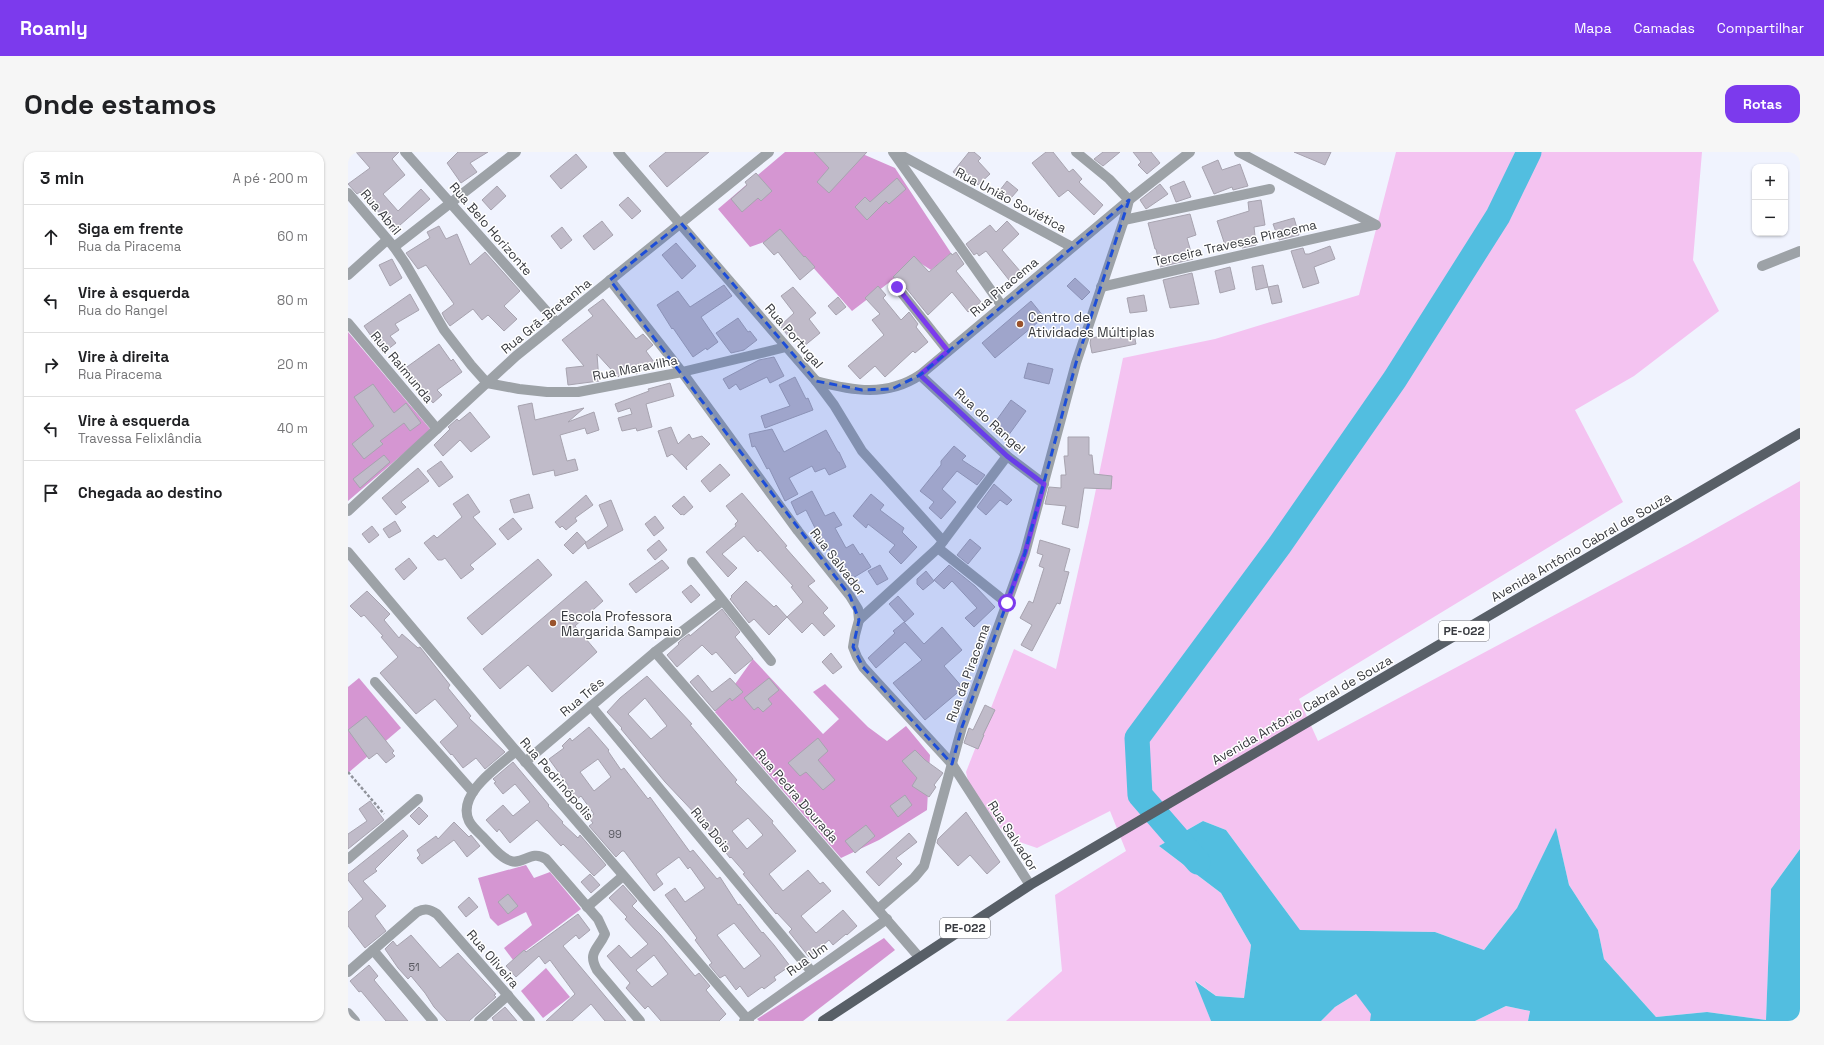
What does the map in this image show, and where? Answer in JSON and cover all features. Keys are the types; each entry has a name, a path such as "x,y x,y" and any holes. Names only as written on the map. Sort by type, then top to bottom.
{"main road":[{"name":"Avenida Antônio Cabral de Souza","path":"823,1021 1030,885 1800,434"}],"street":[{"name":"Rua Belo Horizonte","path":"406,152 557,323"},
{"path":"348,275 391,243 450,203 516,152"},
{"name":"Rua Portugal","path":"618,152 681,223 816,381 834,405 862,451 940,545 1007,603"},
{"name":"Rua Grã-Bretanha","path":"348,511 487,383 557,323 769,152"},
{"path":"894,152 1002,306"},
{"name":"Rua União Soviética","path":"894,152 1072,247"},
{"path":"1076,152 1109,180 1128,200"},
{"name":"Rua Piracema","path":"816,381 846,388 879,390 892,389 907,384 920,375 1128,200 1190,152"},
{"name":"Terceira Travessa Piracema","path":"1101,287 1377,226 1239,152"},
{"path":"1124,220 1270,189"},
{"name":"Rua Abril","path":"348,193 391,243 405,263 444,330 487,383"},
{"name":"Rua da Piracema","path":"878,909 914,878 924,866 962,727 1025,553 1076,363 1124,220 1128,200"},
{"path":"1762,266 1800,251"},
{"name":"Rua Salvador","path":"610,280 682,372 798,531 850,596 858,609 860,620 853,647 857,658 863,667 952,764 1030,885"},
{"path":"897,287 948,351"},
{"name":"Rua Raimunda","path":"348,323 437,429"},
{"name":"Rua Maravilha","path":"487,383 519,389 548,392 578,392 682,372 786,347"},
{"name":"Rua do Rangel","path":"920,375 1007,456 1044,484"},
{"path":"860,620 940,545 1007,456"},
{"name":"Rua Pedrinópolis","path":"348,552 525,762 747,1020"},
{"path":"692,562 771,661"},
{"name":"Rua Três","path":"525,762 655,652 722,601"},
{"name":"Rua Pedra Dourada","path":"655,652 919,957"},
{"path":"375,682 472,792"},
{"name":"Rua Dois","path":"591,706 812,972"},
{"path":"516,751 484,779 472,792 468,802 467,815 469,821 475,830 504,857 512,862 520,861 535,855 546,859 598,919 605,934 595,950 592,957 593,962 597,970 640,1021"},
{"path":"348,859 418,799"},
{"path":"587,907 623,876"},
{"name":"Rua Oliveira","path":"373,950 417,912 423,909 429,909 437,914 530,1021"},
{"name":"Rua Um","path":"747,1020 887,919"},
{"path":"348,972 373,950 433,1021"},
{"path":"479,1021 508,995"},
{"path":"348,1013 355,1021"}],"path":[{"path":"348,772 391,822"}],"highlighted area":[{"path":"1129,200 1076,363 1025,553 962,727 952,764 863,667 853,647 859,620 850,596 610,280 681,223 816,381 862,390 892,389 920,375"}],"shaded area":[{"path":"785,152 858,152 895,168 951,253 931,270 917,261 852,311 784,235 750,247 718,209"},
{"path":"1396,152 1702,152 1693,260 1719,311 1634,376 1575,410 1623,502 1299,699 1318,741 1688,544 1800,481 1800,849 1771,889 1766,1020 1707,1012 1656,1017 1604,959 1598,930 1569,885 1556,829 1517,908 1484,950 1435,932 1300,930 1226,830 1203,821 1159,846 1221,893 1251,945 1244,998 1216,996 1196,981 1211,1021 1006,1021 1062,971 1055,895 1126,851 1110,811 1037,848 1008,838 969,785 966,772 1014,649 1056,669 1089,523 1123,358 1215,339 1359,295"},
{"path":"348,332 431,430 348,501"},
{"path":"753,659 823,734 839,719 813,692 825,684 868,727 887,741 906,726 930,755 927,810 879,840 841,858 715,712"},
{"path":"359,678 401,728 348,773 348,687"},
{"path":"526,865 534,878 550,872 581,909 513,960 504,948 532,925 526,912 498,926 490,918 478,878"},
{"path":"884,938 895,950 803,1021 759,1021 757,1019"},
{"path":"546,968 570,997 543,1018 521,991"},
{"path":"1356,994 1372,1014 1370,1021 1321,1021 1335,1007"},
{"path":"1506,1006 1530,1011 1528,1021 1475,1021"}],"water":[{"path":"1203,821 1226,830 1300,930 1435,932 1484,950 1517,908 1556,828 1569,885 1598,930 1604,959 1656,1017 1707,1012 1766,1020 1771,889 1800,849 1800,1021 1528,1021 1530,1011 1506,1006 1475,1021 1370,1021 1371,1014 1356,994 1335,1007 1321,1021 1211,1021 1195,981 1216,996 1244,998 1251,945 1221,893 1159,846"}],"building":[{"path":"356,152 399,152 392,159 405,175 383,194 398,211 421,189 430,199 392,232 385,223 387,221 360,192 357,194 348,184 370,168"},
{"path":"458,152 488,152 470,163 477,172 461,183 447,163"},
{"path":"666,152 709,152 667,187 649,166"},
{"path":"814,152 867,152 829,193 817,182 829,168"},
{"path":"969,152 974,152 981,158 978,161 990,174 978,185 968,174 963,180 953,172"},
{"path":"1046,152 1053,152 1069,172 1073,169 1082,179 1079,182 1103,205 1094,215 1068,190 1059,197 1032,163"},
{"path":"1103,152 1120,152 1103,166 1094,159"},
{"path":"1133,152 1151,152 1160,163 1147,174 1138,165 1141,162"},
{"path":"1294,152 1331,152 1325,165"},
{"path":"576,154 587,167 561,189 550,176"},
{"path":"1218,160 1222,170 1240,164 1248,186 1233,190 1232,187 1214,194 1202,167"},
{"path":"756,173 772,191 761,201 758,198 742,212 731,199 747,185 745,182"},
{"path":"897,178 906,189 889,204 886,201 867,220 855,207 865,197 870,202"},
{"path":"1007,181 1018,190 1011,198 1000,190"},
{"path":"1184,181 1191,197 1176,202 1170,187"},
{"path":"1160,184 1168,194 1146,209 1140,200"},
{"path":"497,186 506,196 491,210 482,200"},
{"path":"628,197 641,211 632,219 619,205"},
{"path":"1261,200 1265,225 1254,227 1256,245 1242,248 1241,240 1225,245 1217,221 1249,211 1248,202"},
{"path":"1190,214 1196,235 1187,238 1193,259 1160,267 1148,223"},
{"path":"1294,218 1299,235 1279,240 1273,224"},
{"path":"602,221 613,235 594,250 583,236"},
{"path":"1007,221 1019,234 1002,250 1020,271 1009,280 986,251 979,256 977,253 974,255 966,244 990,225 996,232"},
{"path":"439,226 446,239 457,234 470,265 485,252 520,291 504,306 517,319 504,331 488,315 482,320 473,309 450,326 445,319 442,313 454,304 426,265 418,269 406,253 430,238 427,232"},
{"path":"562,227 572,240 561,249 551,236"},
{"path":"780,229 804,257 805,256 815,267 800,280 778,252 774,255 763,243"},
{"path":"676,243 696,266 682,279 662,255"},
{"path":"1330,246 1335,259 1314,267 1319,283 1303,288 1291,251 1303,248 1305,254 1309,254"},
{"path":"956,252 964,264 956,271 981,302 968,312 952,292 928,315 902,283 893,277 914,256 929,272 951,253 952,255"},
{"path":"392,259 402,278 390,286 379,265"},
{"path":"1263,265 1268,287 1256,290 1252,267"},
{"path":"1230,267 1235,289 1220,293 1215,271"},
{"path":"1192,273 1199,304 1170,308 1163,280"},
{"path":"1075,278 1090,292 1082,300 1067,286"},
{"path":"724,285 732,296 701,317 718,342 707,350 706,348 693,357 673,328 672,329 657,305 678,291 690,307"},
{"path":"1278,285 1282,302 1272,304 1268,287"},
{"path":"878,286 886,295 883,298 901,320 909,312 918,324 916,327 928,342 915,353 913,351 885,377 875,366 860,379 848,366 884,335 872,320 880,314 865,298"},
{"path":"793,287 816,313 809,319 820,333 803,347 792,334 789,337 780,326 794,313 781,296"},
{"path":"410,294 419,310 395,324 399,330 390,336 396,343 383,353 364,326"},
{"path":"1144,295 1147,311 1130,313 1127,298"},
{"path":"838,297 846,307 836,315 828,306"},
{"path":"603,299 636,339 643,334 653,345 646,351 654,362 636,374 630,366 618,377 597,354 599,381 568,385 566,368 584,366 562,340 593,316 588,310"},
{"name":"Centro de Atividades Múltiplas","path":"1031,301 1044,317 995,358 982,343"},
{"path":"738,318 748,332 750,331 757,340 744,350 731,353 716,333"},
{"path":"1134,334 1136,344 1092,353 1090,343 1091,338 1107,335 1108,339"},
{"path":"439,344 451,361 453,359 462,372 437,390 442,395 433,403 404,369"},
{"path":"774,357 784,376 770,383 767,377 740,390 736,384 729,389 723,379 759,360"},
{"path":"1028,363 1053,369 1049,384 1024,378"},
{"path":"795,377 806,399 808,398 813,410 765,428 761,416 790,406 779,385"},
{"path":"670,383 674,396 646,404 652,427 637,431 636,428 622,431 618,418 632,414 630,408 618,412 615,404 649,391 648,389"},
{"path":"373,384 394,413 406,403 421,423 410,431 404,423 380,441 383,444 364,459 352,444 374,426 354,397"},
{"path":"1011,400 1026,411 1008,436 993,425"},
{"path":"532,403 535,420 584,408 568,422 594,412 599,430 587,434 585,428 560,435 567,461 575,459 578,470 555,476 554,470 533,475 518,406"},
{"path":"470,412 490,437 471,452 460,440 443,456 434,445 450,429 448,427 457,419 459,421"},
{"path":"671,427 678,444 689,434 692,439 702,436 710,444 686,467 687,470 672,454 667,457 658,431"},
{"path":"772,429 784,452 826,430 846,467 829,475 825,468 815,472 812,466 789,478 798,494 785,501 769,468 767,469 755,446 752,447 749,434"},
{"path":"1068,437 1089,437 1089,455 1092,455 1094,474 1112,476 1111,489 1084,488 1078,528 1062,524 1066,506 1045,504 1049,487 1061,488 1061,475 1066,475 1064,456 1068,456"},
{"path":"954,446 966,456 962,460 985,475 977,485 957,471 942,489 956,502 941,519 929,508 934,502 920,491 941,465 941,461"},
{"path":"384,455 390,462 360,488 353,479"},
{"path":"441,461 453,477 439,487 427,471"},
{"path":"720,464 730,475 710,492 701,481"},
{"path":"418,468 429,481 401,502 406,507 396,515 382,498"},
{"path":"994,484 1012,500 1007,505 1000,500 986,515 977,507"},
{"path":"812,491 825,516 834,512 842,525 835,528 846,548 853,544 860,555 862,553 871,567 853,578 843,563 839,566 829,549 826,550 806,510 797,515 791,502"},
{"path":"742,493 787,546 785,547 815,581 808,586 828,608 823,613 835,626 824,636 812,623 802,633 787,617 803,602 791,587 793,586 760,550 758,552 744,536 722,554 737,568 728,577 706,552 736,526 735,524 738,521 726,506"},
{"path":"468,494 480,512 473,517 496,544 470,565 474,569 461,579 445,558 438,560 424,543 434,535 437,538 462,517 453,504"},
{"path":"529,494 533,508 514,513 510,500"},
{"path":"871,494 884,505 880,510 904,528 902,532 917,547 901,564 889,552 895,545 868,524 866,528 853,516"},
{"path":"586,495 593,505 575,518 577,521 566,530 562,526 560,528 555,522"},
{"path":"684,496 693,507 684,515 681,515 672,506"},
{"path":"611,500 623,530 588,549 585,543 608,526 599,505"},
{"path":"655,516 664,528 654,536 645,524"},
{"path":"513,518 522,529 508,540 499,529"},
{"path":"395,521 401,531 389,538 383,529"},
{"path":"372,526 379,535 369,543 362,534"},
{"path":"577,532 586,542 573,554 564,545"},
{"path":"970,539 981,548 968,564 957,555"},
{"path":"659,540 667,550 655,560 647,550"},
{"path":"1040,540 1070,549 1064,571 1069,572 1060,604 1057,603 1032,651 1021,645 1032,625 1020,618 1029,601 1033,603 1044,568 1039,566 1043,555 1037,553"},
{"path":"409,558 417,568 404,580 395,569"},
{"path":"538,559 552,575 482,635 467,618"},
{"path":"662,560 669,568 636,593 629,584"},
{"path":"880,565 888,579 877,585 868,571"},
{"path":"949,565 975,586 995,607 974,627 965,618 977,608 952,581 944,589 934,580"},
{"path":"926,571 934,581 923,590 917,584 917,579"},
{"name":"Escola Professora Margarida Sampaio","path":"586,581 603,601 575,626 597,652 552,692 528,665 500,689 483,669"},
{"path":"746,581 774,607 776,605 787,617 769,635 754,619 749,623 730,599 732,597 731,596"},
{"path":"691,585 700,595 691,603 682,592"},
{"path":"367,591 390,614 384,620 399,638 402,634 418,648 420,647 450,685 448,688 471,716 469,718 505,752 485,769 476,758 463,768 440,742 458,726 435,699 416,714 380,673 398,657 381,637 383,636 364,615 361,617 350,606"},
{"path":"898,596 914,614 905,622 889,604"},
{"path":"722,609 740,632 735,637 753,659 735,674 716,652 712,655 702,645 677,667 667,655 679,644 678,643 681,640 689,634 690,636"},
{"path":"904,622 924,644 942,627 962,650 944,666 963,688 925,720 893,683 922,660 905,642 876,668 868,658 895,633 893,631"},
{"path":"831,653 842,667 833,674 822,662"},
{"path":"698,675 712,692 730,678 743,692 732,701 730,698 715,711 690,682"},
{"path":"647,676 692,724 690,725 737,780 735,782 773,821 772,823 796,851 769,874 783,891 808,870 820,884 823,882 831,891 801,916 816,933 843,910 857,926 833,945 829,940 809,957 789,932 792,929 777,913 776,914 743,874 745,873 731,857 730,858 700,819 665,782 621,729 622,728 607,712 620,698","holes":["645,698 667,726 651,739 628,714","748,818 763,835 747,849 732,831"]},
{"path":"769,678 779,690 768,699 772,704 763,712 758,707 754,710 744,698"},
{"path":"985,705 995,710 978,749 964,743 969,728 973,730"},
{"path":"366,716 394,751 392,753 395,756 386,763 377,753 369,759 348,730"},
{"path":"589,727 609,750 608,751 621,770 624,768 648,799 650,797 690,852 693,850 717,879 720,877 738,905 740,904 790,966 774,977 776,980 764,989 762,987 748,997 740,986 736,990 725,975 720,978 709,965 712,963 695,940 697,938 665,895 675,888 685,902 705,888 690,867 688,869 679,857 656,874 663,884 654,891 624,851 616,857 589,826 593,823 589,818 594,814 581,796 576,800 567,787 568,785 549,759 564,748 562,746 570,738 572,741","holes":["598,759 611,777 594,791 580,772","734,923 761,956 744,969 717,935"]},
{"path":"818,738 828,751 818,760 835,780 823,790 806,772 800,776 788,763"},
{"path":"915,750 925,760 943,773 934,785 936,787 929,797 912,786 917,778 902,761"},
{"path":"513,762 549,805 548,806 563,822 562,823 578,838 580,835 606,865 594,876 563,844 561,846 537,820 510,843 499,829 497,832 486,820 503,805 513,816 530,802 515,784 503,794 494,783 496,782 493,779"},
{"path":"905,795 912,805 898,817 890,806"},
{"path":"370,801 384,820 348,849 348,834 367,821 359,809"},
{"path":"419,807 428,816 419,825 410,816"},
{"path":"966,812 1000,862 987,874 970,855 958,866 937,843 938,839"},
{"path":"454,822 469,837 471,835 480,846 467,857 454,840 422,864 417,858 420,855 417,850 436,836 438,839"},
{"path":"866,825 875,836 855,853 845,841"},
{"path":"403,830 408,836 375,869 377,871 363,881 386,906 375,916 386,931 365,948 348,926 348,912 363,899 348,880 348,874"},
{"path":"909,833 917,842 896,858 902,864 879,886 866,872"},
{"path":"590,874 600,885 591,893 581,882"},
{"path":"623,885 637,901 632,906 660,934 695,976 699,973 710,986 706,990 726,1014 719,1021 661,1021 648,1006 645,1009 626,988 630,983 607,956 619,945 631,958 648,944 625,919 627,917 609,898","holes":["654,955 668,974 652,987 636,970"]},
{"path":"508,894 518,906 508,914 498,902"},
{"path":"469,897 478,907 466,917 458,907"},
{"path":"578,914 590,930 579,939 576,935 563,946 626,1021 605,1021 591,1004 572,1021 546,1021 575,994 550,960 545,964 539,956 516,977 506,966 524,950 526,952"},
{"path":"411,935 440,968 458,953 496,994 494,995 496,997 469,1021 447,1021 434,1007 411,976 408,979 398,968 385,949 393,941 397,946"},
{"path":"369,965 378,976 374,980 408,1021 386,1021 361,991 359,992 350,981"},
{"path":"505,1007 517,1021 494,1021 492,1018"}],"waterway":[{"path":"1198,862 1140,795 1137,738 1279,546 1395,379 1498,216 1529,152"}],"place":[{"name":"Centro de Atividades Múltiplas","path":"1020,324"},
{"name":"Escola Professora Margarida Sampaio","path":"553,623"}],"route":[{"path":"897,287 948,351 920,375 1007,456 1044,484 1025,553 1007,603"}]}
